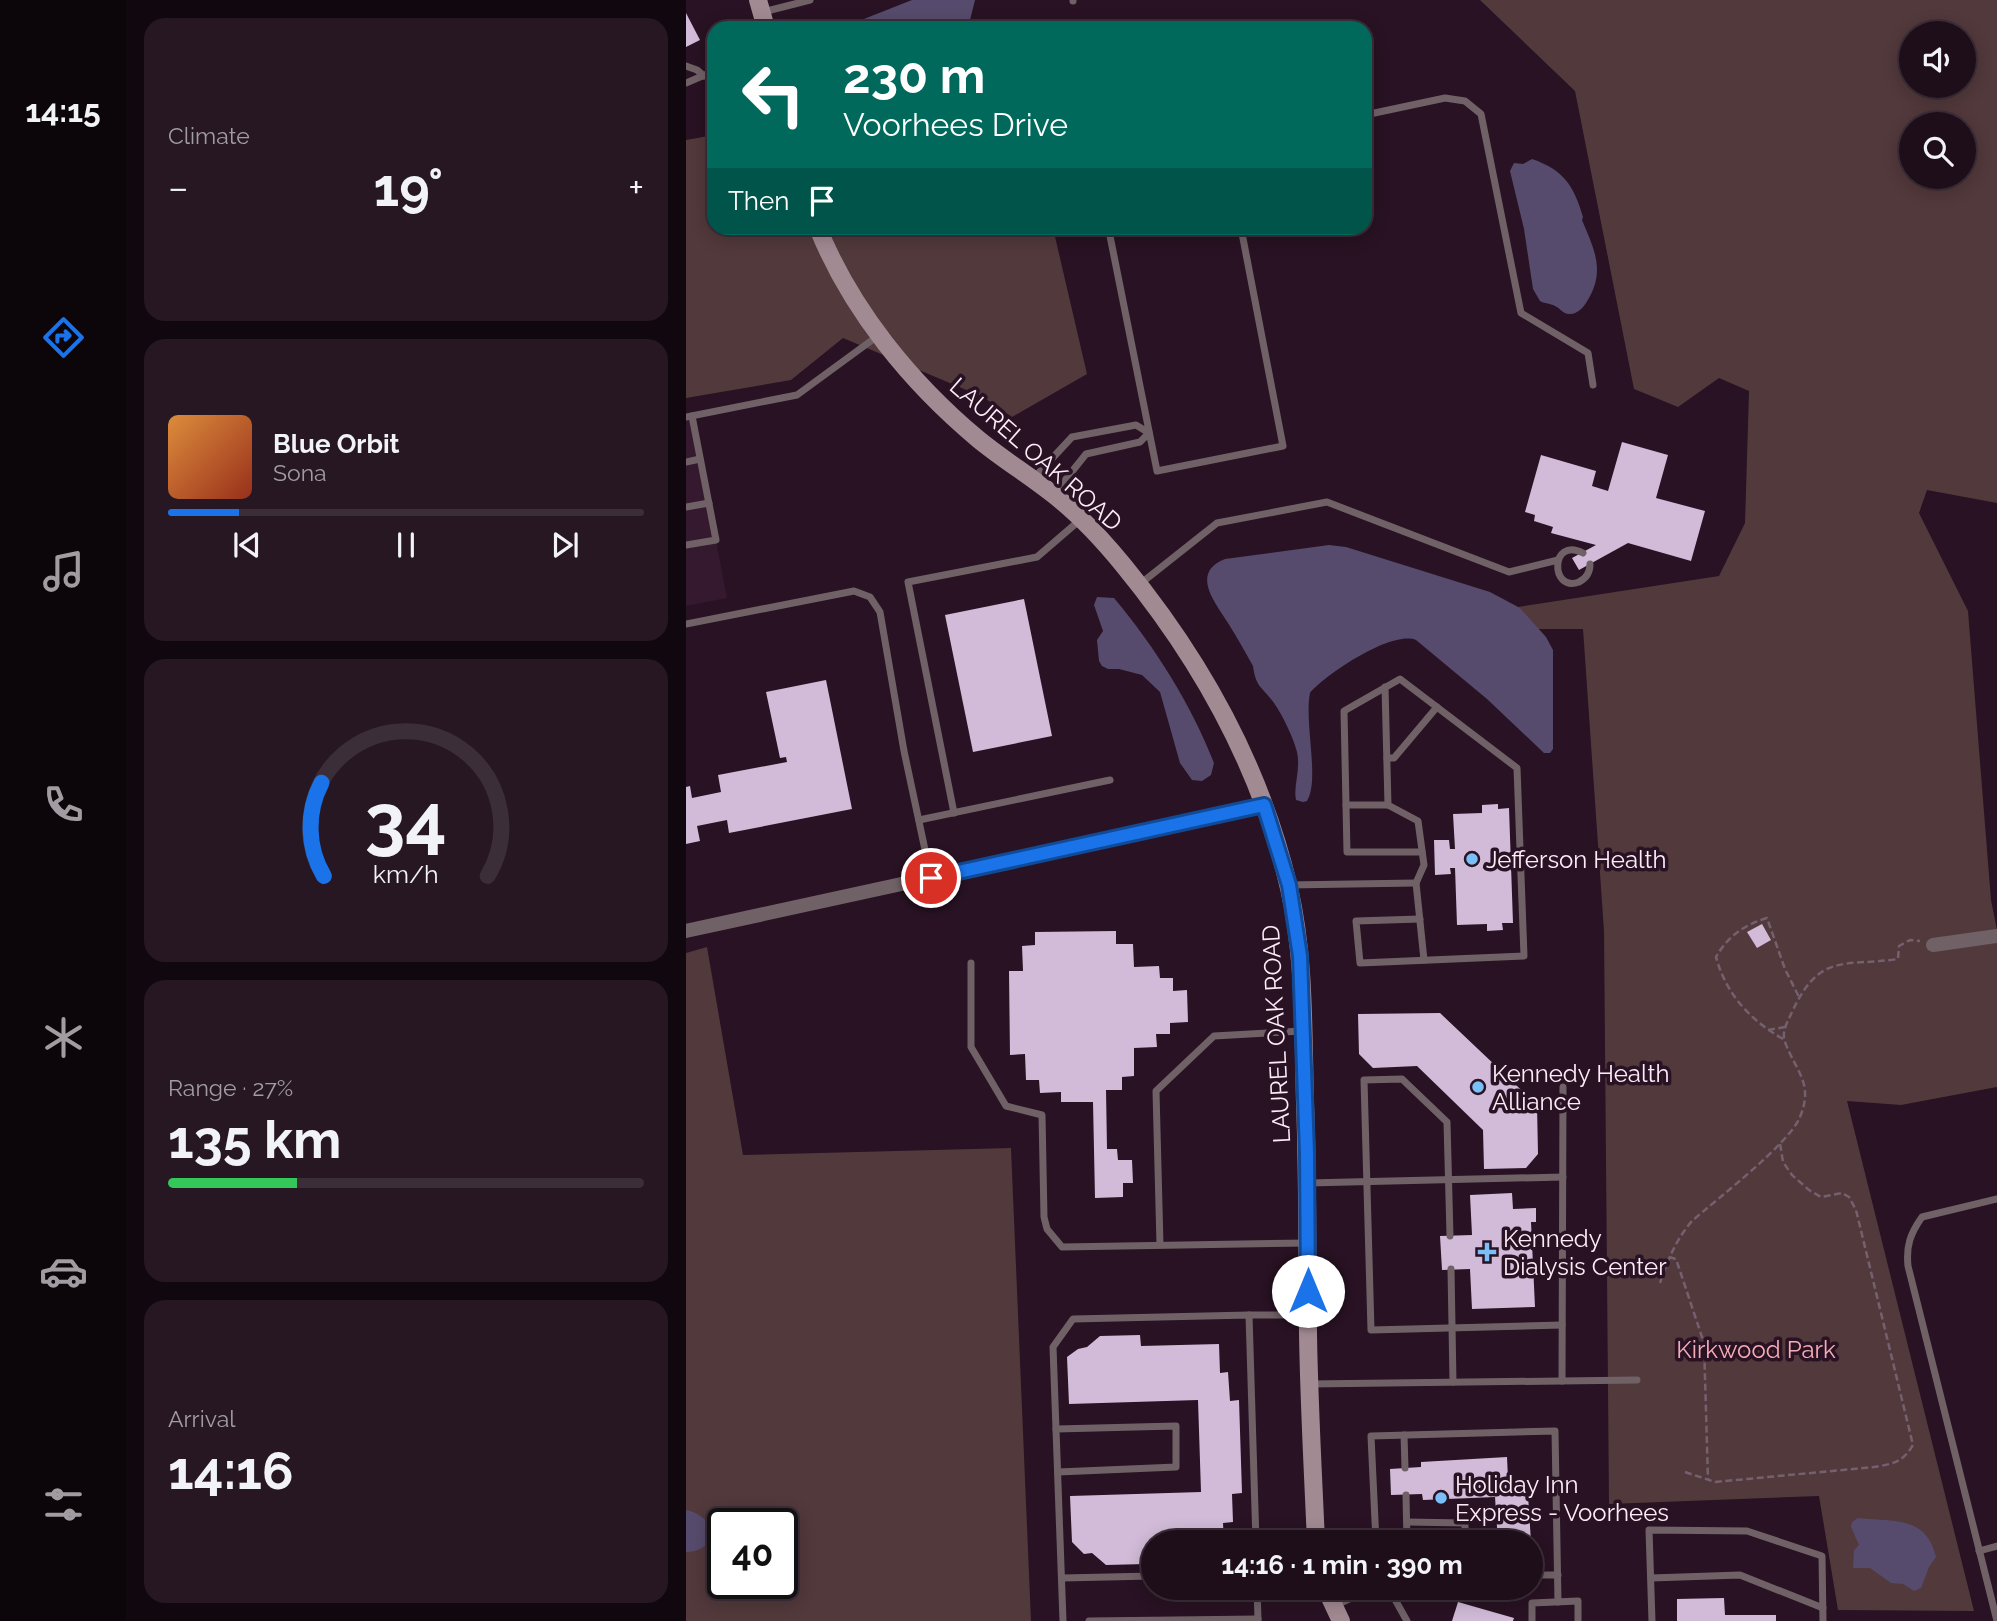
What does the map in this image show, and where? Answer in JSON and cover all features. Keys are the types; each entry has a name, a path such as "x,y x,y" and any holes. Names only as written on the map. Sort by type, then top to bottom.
{"street":[{"name":"LAUREL OAK ROAD","path":"822,235 848,287 908,372 940,406 982,442 1033,479 1081,519 1139,585 1200,671 1229,724 1264,805 1289,885 1300,956 1316,1530"},
{"path":"686,931 1264,805"},
{"path":"1933,945 1997,936"}],"lane":[{"path":"762,13 810,0"},
{"path":"686,66 704,76"},
{"path":"686,83 707,74"},
{"path":"1372,114 1445,99 1465,102 1480,114 1521,313 1588,353 1593,385"},
{"path":"1110,235 1157,471 1283,446 1242,235"},
{"path":"686,545 716,540 689,417 797,395 880,335"},
{"path":"1033,479 1072,437 1136,425 1149,433"},
{"path":"1053,495 1086,454 1140,442 1149,433"},
{"path":"686,462 700,459"},
{"path":"1139,585 1217,523 1327,502 1509,572 1558,560"},
{"path":"686,508 709,503"},
{"path":"954,813 908,582 1037,557 1081,519"},
{"path":"1583,553 1570,550 1563,553 1558,560 1560,575 1565,581 1581,581 1587,576 1590,564"},
{"path":"686,624 854,590 870,597 880,612 904,751 931,878"},
{"path":"1420,919 1356,920 1360,963 1524,956 1517,768 1400,679 1344,711 1347,852 1422,852"},
{"path":"1385,687 1388,805"},
{"path":"1387,758 1394,758 1437,707"},
{"path":"919,820 1110,780"},
{"path":"1346,805 1388,805 1418,821 1424,865 1416,883 1424,960"},
{"path":"1289,885 1416,883"},
{"path":"971,963 971,1047 1006,1106 1042,1115 1044,1217 1047,1229 1062,1247 1308,1243"},
{"path":"1160,1245 1156,1091 1214,1036 1303,1031"},
{"path":"1450,1236 1447,1122 1402,1079 1364,1080 1371,1329 1562,1325"},
{"path":"1562,1381 1563,1087"},
{"path":"1307,1183 1563,1177"},
{"path":"1997,1199 1922,1217 1912,1231 1907,1249 1908,1266 1997,1621"},
{"path":"1451,1269 1453,1382"},
{"path":"1249,1315 1256,1530"},
{"path":"1063,1621 1053,1347 1073,1320 1308,1315"},
{"path":"1310,1384 1637,1380"},
{"path":"1056,1429 1176,1426 1175,1467 1058,1472"},
{"path":"1375,1530 1371,1436 1555,1431 1558,1602"},
{"path":"1404,1435 1405,1468"},
{"path":"1406,1495 1407,1530"},
{"path":"1407,1522 1465,1522 1465,1530"},
{"path":"1652,1621 1650,1530 1747,1531 1822,1556 1823,1621"},
{"path":"1979,1551 1997,1546"},
{"path":"1543,1575 1558,1575"},
{"path":"1651,1578 1740,1575 1823,1608"},
{"path":"1062,1578 1141,1576"},
{"path":"1089,1621 1258,1620 1257,1600"},
{"path":"1338,1614 1357,1600"},
{"path":"1395,1600 1407,1621"},
{"path":"1532,1621 1532,1603 1577,1601 1578,1621"}],"path":[{"path":"1660,1283 1679,1237 1692,1221 1794,1130 1807,1095 1804,1079 1783,1039 1768,1030 1731,994 1716,957 1724,943 1751,923 1767,918 1785,969 1799,997"},
{"path":"1783,1039 1785,1027 1799,997 1813,978 1827,967 1847,961 1898,959 1899,946 1910,940 1933,945"},
{"path":"1768,1030 1785,1027"},
{"path":"1685,1472 1715,1482 1896,1463 1906,1456 1913,1445 1856,1210 1849,1197 1842,1193 1821,1197 1809,1190 1792,1175 1783,1162 1780,1143"},
{"path":"1669,1257 1676,1259 1681,1271 1704,1343 1708,1480"}],"shaded area":[{"path":"912,0 975,0 970,21 859,21"},
{"path":"1532,159 1552,168 1571,188 1580,206 1582,220 1594,252 1596,281 1586,303 1574,313 1567,314 1540,301 1533,289 1524,229 1510,171 1514,163 1523,164"},
{"path":"692,416 727,598 686,606 686,417"},
{"path":"1329,545 1346,547 1490,592 1520,608 1546,637 1553,650 1553,749 1550,753 1544,753 1487,699 1416,640 1392,641 1344,665 1310,693 1311,792 1307,801 1296,800 1298,759 1293,740 1277,708 1258,684 1253,666 1212,597 1207,580 1215,565 1225,559"},
{"path":"1097,597 1114,598 1158,656 1183,698 1214,763 1211,775 1202,781 1192,780 1180,763 1160,692 1142,675 1108,669 1099,661 1097,640 1103,631 1094,605"},
{"path":"686,1510 704,1519 707,1524 707,1542 696,1550 686,1552"},
{"path":"1858,1518 1906,1523 1925,1534 1936,1557 1921,1588 1914,1591 1903,1584 1891,1583 1870,1568 1853,1568 1854,1550 1859,1545 1851,1527 1852,1522"}],"green space":[{"name":"Kirkwood Park","path":"1480,0 1997,0 1997,503 1927,490 1919,513 1968,611 1991,900 1997,930 1997,1087 1901,1105 1847,1101 1974,1611 1838,1610 1819,1496 1609,1504 1604,931 1583,629 1538,629 1518,607 1719,576 1745,523 1749,391 1719,378 1678,407 1634,389 1575,91"},
{"path":"707,136 707,235 1055,235 1087,374 1012,417 983,397 843,338 791,380 686,398 686,140"},
{"path":"707,947 743,1155 1011,1148 1031,1621 686,1621 686,953"}],"building":[{"path":"686,13 700,40 686,47"},
{"path":"1622,442 1668,455 1656,498 1705,511 1691,561 1628,543 1579,570 1572,558 1596,545 1551,533 1553,527 1534,521 1535,515 1525,512 1541,455 1596,471 1592,486 1608,491"},
{"path":"1024,599 1052,736 973,752 945,615"},
{"path":"826,680 852,809 729,833 727,820 697,826 700,841 686,844 686,787 690,786 692,798 721,792 718,775 787,762 786,757 780,758 766,692"},
{"name":"Jefferson Health","path":"1498,804 1498,809 1509,808 1513,923 1502,923 1503,930 1487,931 1487,924 1457,925 1455,868 1450,868 1451,874 1435,875 1434,840 1449,840 1450,849 1455,849 1453,814 1482,813 1482,805"},
{"path":"1762,924 1771,940 1757,948 1747,932"},
{"path":"1116,931 1116,944 1133,944 1134,967 1159,966 1160,978 1173,978 1173,991 1187,990 1188,1022 1170,1023 1170,1034 1156,1034 1157,1047 1134,1048 1134,1076 1122,1077 1122,1090 1106,1090 1107,1149 1117,1149 1118,1160 1132,1160 1133,1183 1123,1183 1123,1197 1095,1198 1093,1102 1061,1102 1061,1092 1040,1093 1039,1080 1026,1080 1025,1054 1010,1055 1009,971 1023,971 1022,946 1035,945 1035,932"},
{"name":"Kennedy Health Alliance","path":"1440,1013 1537,1105 1538,1154 1526,1168 1484,1169 1483,1130 1417,1066 1373,1068 1359,1054 1358,1014"},
{"name":"Kennedy Dialysis Center","path":"1512,1193 1513,1209 1536,1208 1536,1222 1531,1222 1535,1307 1472,1309 1470,1269 1442,1270 1440,1236 1472,1235 1470,1195"},
{"path":"1140,1335 1141,1346 1219,1344 1220,1373 1228,1372 1230,1401 1239,1400 1242,1493 1232,1494 1233,1522 1223,1523 1223,1530 1141,1530 1141,1564 1106,1565 1092,1553 1084,1554 1072,1542 1070,1496 1201,1492 1198,1400 1069,1404 1067,1357 1078,1349 1087,1347 1100,1336"},
{"name":"Holiday Inn Express - Voorhees","path":"1507,1457 1508,1479 1527,1479 1530,1530 1497,1530 1495,1497 1423,1500 1422,1494 1391,1495 1390,1469 1421,1467 1421,1462"},
{"path":"1724,1598 1725,1615 1776,1615 1776,1621 1677,1621 1677,1599"},
{"path":"1458,1602 1514,1618 1513,1621 1452,1621"}],"place":[{"name":"Jefferson Health","path":"1472,859"},
{"name":"Kennedy Health Alliance","path":"1478,1087"},
{"name":"Kennedy Dialysis Center","path":"1487,1252"},
{"name":"Holiday Inn Express - Voorhees","path":"1441,1498"}],"route":[{"path":"931,878 1264,805 1289,885 1300,956 1307,1153 1308,1291"}]}
